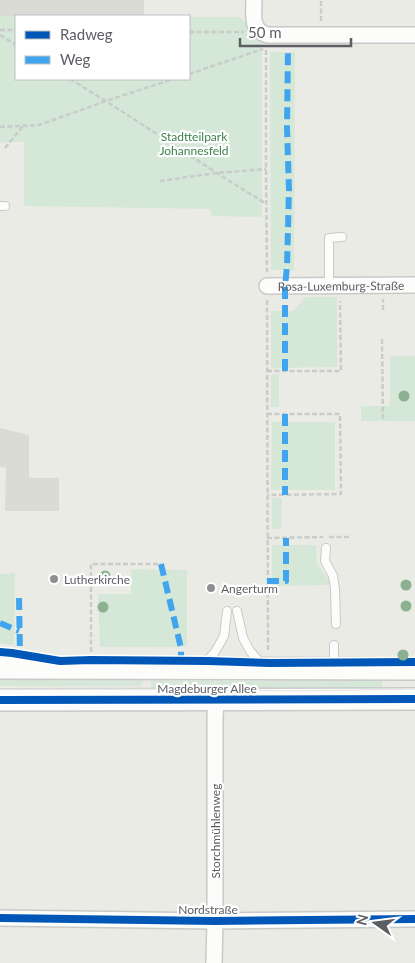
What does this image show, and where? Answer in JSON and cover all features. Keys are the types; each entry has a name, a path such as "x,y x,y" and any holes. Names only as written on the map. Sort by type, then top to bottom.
{"main road":[{"name":"Magdeburger Allee","path":"0,668 415,669"},
{"name":"Magdeburger Allee","path":"0,700 415,699"}],"street":[{"path":"254,0 254,23 264,37 415,35"},
{"name":"Rosa-Luxemburg-Straße","path":"267,286 415,285"},
{"name":"Storchmühlenweg","path":"214,963 216,699"},
{"name":"Nordstraße","path":"0,918 415,919"}],"lane":[{"path":"334,286 329,238 342,237"},
{"path":"326,548 325,561 333,576 335,589 336,624"},
{"path":"199,669 215,652 224,636 228,611"},
{"path":"237,611 243,638 250,651 268,669"},
{"path":"334,645 334,669"}],"path":[{"path":"321,0 321,23"},
{"path":"0,30 15,30"},
{"path":"190,32 248,31 264,37"},
{"path":"0,36 15,45"},
{"path":"190,74 264,37"},
{"path":"264,37 268,669"},
{"path":"72,80 266,203"},
{"path":"0,126 39,125 170,80"},
{"path":"5,148 23,126"},
{"path":"160,181 216,173 266,169"},
{"path":"267,371 341,370 334,286"},
{"path":"382,339 383,421"},
{"path":"267,414 340,414 341,494 267,495"},
{"path":"267,538 350,537"},
{"path":"91,668 91,564 161,564"}],"shaded area":[{"path":"0,0 144,0 144,15 0,16"},
{"path":"0,428 29,435 29,478 59,478 59,511 5,511 6,468 0,467"}],"green space":[{"name":"Stadtteilpark Johannesfeld","path":"0,16 15,16 15,80 190,80 190,17 239,17 262,38 262,217 211,216 211,209 24,206 24,142 0,142"},
{"path":"270,52 295,52 294,270 271,270"},
{"path":"306,297 337,297 337,367 271,368 271,311 293,311"},
{"path":"390,356 415,356 415,421 361,421 361,406 390,406"},
{"path":"279,374 279,407 271,407 271,375"},
{"path":"272,422 335,422 335,490 271,490"},
{"path":"272,498 282,498 281,529 272,529"},
{"path":"272,545 316,545 317,563 329,581 329,585 272,586"},
{"path":"131,569 187,570 187,647 100,647 98,594 131,594"},
{"path":"15,573 14,645 0,643 0,574"},
{"path":"151,674 382,674 382,694 151,697"},
{"path":"142,677 142,686 0,686 0,679"}],"tram line":[{"path":"63,682 355,682"},
{"path":"0,689 297,691 415,689"}],"marked path":[{"path":"285,371 285,286 289,190 287,128 288,49"},
{"path":"285,414 285,495"},
{"path":"267,581 286,581 286,538"},
{"path":"161,564 181,648 181,662"},
{"path":"19,598 20,654"},
{"path":"0,623 19,631"}],"cycle path":[{"path":"0,652 60,661 415,662"},
{"path":"0,700 415,699"},
{"path":"0,918 215,921 415,919"}],"place":[{"name":"Lutherkirche","path":"54,579"},
{"name":"Angerturm","path":"211,588"}]}
